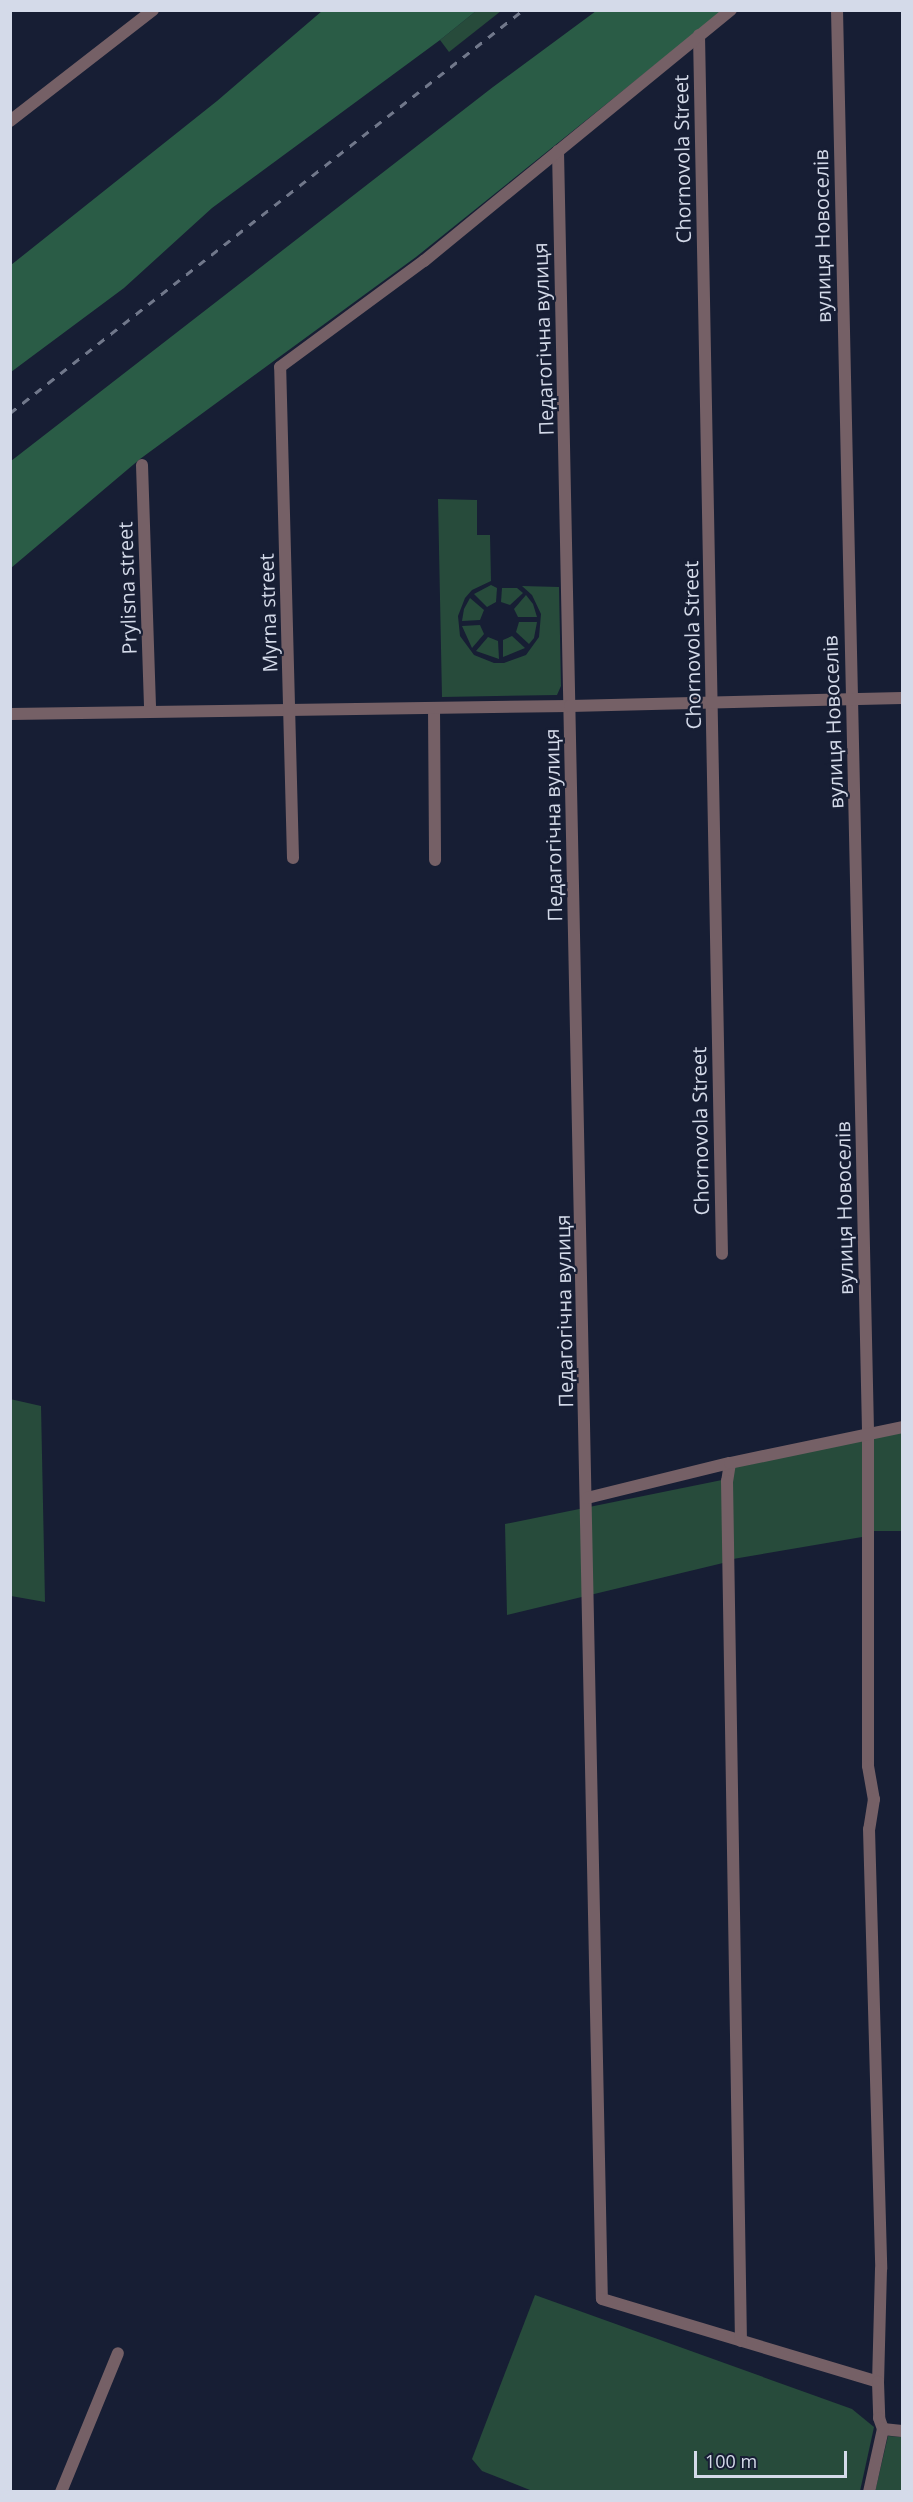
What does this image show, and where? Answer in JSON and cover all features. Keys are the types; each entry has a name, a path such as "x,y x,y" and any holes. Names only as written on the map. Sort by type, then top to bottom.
{"street":[{"path":"10,121 153,10"},
{"path":"558,151 731,10"},
{"name":"вулиця Новоселів","path":"837,10 868,1433 868,1766 874,1799 869,1829 881,2269 878,2382 879,2418 883,2429"},
{"name":"Chornovola Street","path":"699,35 722,1254"},
{"name":"Myrna street","path":"293,858 280,368 424,261 558,151"},
{"name":"Педагогічна вулиця","path":"558,151 602,2299 741,2341"},
{"name":"Prylisna street","path":"142,465 150,711"},
{"path":"10,714 570,706 903,698"},
{"path":"434,708 435,860"},
{"path":"587,1498 730,1463 903,1427"},
{"path":"730,1463 727,1481 741,2341 878,2382"},
{"path":"61,2492 118,2353"},
{"path":"869,2492 883,2429 903,2431"}],"green space":[{"path":"322,11 476,11 212,208 124,288 11,372 11,265 217,101"},
{"path":"476,11 501,11 449,52 440,40"},
{"path":"596,11 722,11 416,257 140,459 11,568 11,461 493,87"},
{"path":"438,499 477,500 477,535 490,535 491,581 472,590 465,598 458,616 460,636 474,655 494,663 504,663 526,655 539,637 541,614 532,595 522,586 559,587 561,686 557,695 442,697"},
{"path":"491,585 497,588 496,602 487,607 474,594"},
{"path":"502,588 517,588 523,593 510,605 501,602"},
{"path":"526,595 533,604 537,617 518,617 514,609"},
{"path":"470,598 484,610 480,620 462,621 464,609"},
{"path":"519,622 537,622 534,638 529,644 516,632"},
{"path":"480,625 484,634 472,648 462,626"},
{"path":"512,636 525,648 503,657 503,640"},
{"path":"488,637 498,641 499,659 476,651"},
{"path":"10,1399 41,1406 45,1602 11,1596"},
{"path":"874,1433 902,1433 902,1531 874,1531"},
{"path":"863,1440 862,1537 733,1559 732,1481 734,1466"},
{"path":"722,1480 723,1563 507,1615 505,1524"},
{"path":"535,2295 852,2409 874,2427 860,2491 535,2492 482,2471 472,2459"},
{"path":"888,2436 902,2437 902,2491 875,2492"}],"railway":[{"path":"10,413 523,10"}]}
